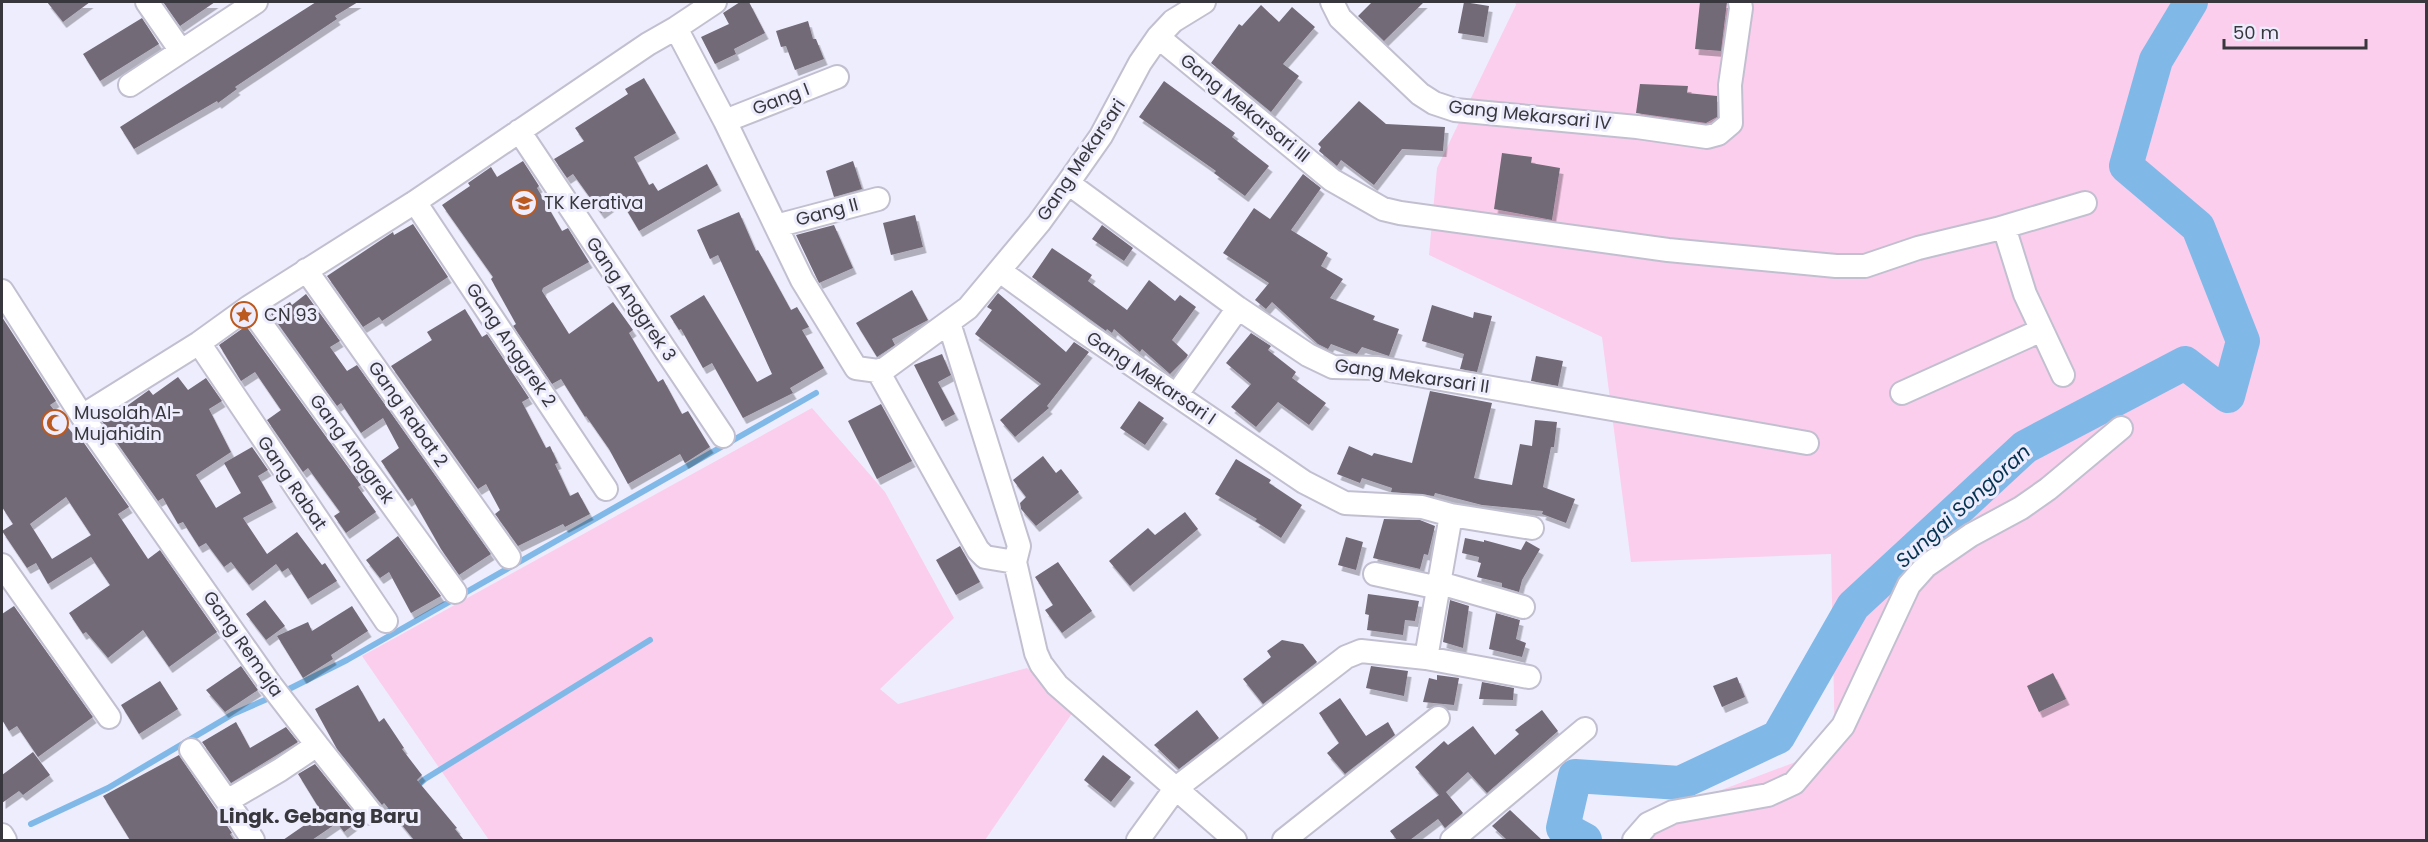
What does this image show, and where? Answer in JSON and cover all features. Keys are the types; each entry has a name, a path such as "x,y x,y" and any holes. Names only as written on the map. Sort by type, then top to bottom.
{"street":[{"path":"147,2 181,51"},
{"path":"130,85 256,2"},
{"path":"82,416 199,344 249,307 415,202 648,44 715,2"},
{"name":"Gang Mekarsari","path":"878,371 893,364 952,321 968,308 1000,272 1101,136 1140,63 1158,37 1173,21 1204,2"},
{"name":"Gang Mekarsari IV","path":"1338,3 1340,18 1420,94 1434,103 1455,110 1637,126 1707,138 1728,128 1731,123 1730,85 1740,2"},
{"path":"676,28 725,121 802,280 847,356 856,368 878,371 978,550 985,557 1015,562"},
{"name":"Gang Mekarsari III","path":"1158,37 1332,180 1383,209 1400,213 1668,250 1836,266 1865,266 1918,248 2004,227 2085,203"},
{"name":"Gang I","path":"725,121 837,77"},
{"name":"Gang Anggrek 3","path":"519,131 723,436"},
{"name":"Gang Mekarsari II","path":"1068,183 1238,308 1308,355 1333,366 1378,368 1807,443"},
{"name":"Gang II","path":"776,226 879,199"},
{"name":"Gang Anggrek 2","path":"415,202 606,489"},
{"path":"2004,227 2025,294 2064,375"},
{"name":"Gang Rabat 2","path":"306,270 509,557"},
{"name":"Gang Mekarsari I","path":"1000,272 1304,482 1345,503 1422,507 1451,515 1532,528"},
{"name":"Gang Remaja","path":"2,291 82,416 270,684 370,813"},
{"name":"Gang Anggrek","path":"249,307 455,592"},
{"path":"1177,394 1238,308"},
{"path":"952,321 1019,546 1015,562 1036,653 1047,674 1174,789 1235,840"},
{"path":"1902,393 2042,330"},
{"name":"Gang Rabat","path":"199,344 386,621"},
{"path":"1635,840 1648,824 1673,812 1768,795 1794,783 1843,726 1909,585 1926,566 1971,535 2021,508 2048,489 2121,428"},
{"path":"1426,658 1451,515"},
{"path":"2,565 109,717"},
{"path":"1375,574 1439,586 1523,607"},
{"path":"1138,840 1174,789 1346,657 1360,651 1426,658 1529,677"},
{"path":"1284,840 1438,718"},
{"path":"1452,840 1585,729"},
{"path":"227,801 317,745"},
{"path":"191,750 253,840"},
{"path":"2,835 5,840"}],"shaded area":[{"path":"1515,2 2426,2 2426,840 1652,840 1640,821 1835,747 1831,554 1631,562 1602,337 1429,255 1437,168 1516,5"},
{"path":"812,408 885,492 954,618 880,689 898,704 1027,668 1075,709 985,840 489,840 362,656"}],"building":[{"path":"47,2 90,2 63,22"},
{"path":"163,2 215,2 180,26"},
{"path":"316,2 358,2 335,16 337,19 235,87 237,89 218,103 217,101 134,149 120,127"},
{"path":"740,2 749,2 765,33 734,49 736,54 715,64 701,37 729,24 723,13"},
{"path":"1372,2 1424,2 1384,41 1358,16"},
{"path":"1464,2 1489,6 1484,37 1458,33"},
{"path":"1700,2 1727,2 1721,51 1695,49"},
{"path":"1261,5 1279,22 1292,7 1315,27 1283,64 1299,76 1271,112 1211,63 1239,24 1242,26"},
{"path":"142,18 159,44 100,81 83,54"},
{"path":"808,21 813,39 816,39 824,59 795,70 786,46 781,47 776,31"},
{"path":"644,78 676,133 634,157 649,185 653,183 658,191 707,164 718,185 639,231 620,199 601,213 573,174 567,178 554,159 584,141 575,128 628,94 625,89"},
{"path":"1164,81 1235,133 1232,137 1269,166 1245,196 1214,173 1216,171 1139,117"},
{"path":"1640,84 1688,86 1687,93 1717,96 1717,117 1706,123 1636,113"},
{"path":"1359,101 1386,124 1445,127 1443,151 1402,149 1374,185 1341,160 1337,166 1319,151 1321,147 1318,144"},
{"path":"1502,153 1532,157 1531,163 1560,168 1552,220 1494,209"},
{"path":"523,161 539,186 537,188 562,231 568,228 589,262 543,288 542,291 569,334 613,302 633,330 629,333 658,382 663,379 682,414 688,411 710,447 685,463 680,454 628,484 609,449 561,379 552,384 513,326 516,324 491,279 493,277 442,205 470,186 468,183 491,167 497,177"},
{"path":"853,161 862,189 834,197 826,171"},
{"path":"1303,174 1321,188 1291,230 1328,253 1321,266 1343,279 1330,298 1375,316 1373,320 1399,329 1389,356 1362,347 1357,354 1331,344 1328,349 1318,344 1272,302 1266,309 1255,300 1269,283 1223,253 1254,208 1270,219"},
{"path":"739,212 756,251 758,250 791,310 797,307 809,327 802,330 824,368 790,388 793,393 743,418 712,363 703,368 681,329 679,330 670,316 704,295 757,382 772,374 718,255 710,259 697,230"},
{"path":"915,215 923,247 891,255 883,223"},
{"path":"413,224 448,277 382,321 379,317 363,327 327,276 393,232 394,235"},
{"path":"834,225 853,268 819,283 796,235"},
{"path":"1102,225 1133,248 1124,261 1092,239"},
{"path":"1052,248 1092,275 1088,281 1127,310 1149,280 1175,301 1180,295 1196,307 1172,340 1188,355 1186,358 1170,374 1142,349 1140,352 1114,329 1112,333 1107,329 1106,331 1032,277"},
{"path":"912,290 928,320 892,339 895,345 877,357 856,323"},
{"path":"998,293 1066,352 1074,342 1089,352 1047,406 1049,408 1015,437 1000,420 1041,384 975,334 992,310 987,307"},
{"path":"306,294 340,341 330,347 347,371 357,365 491,554 459,575 441,549 412,498 408,501 381,461 399,448 383,418 361,433 341,403 337,406 271,314 290,302 292,305"},
{"path":"1432,305 1473,318 1474,312 1492,316 1477,372 1460,369 1464,354 1422,341"},
{"path":"465,309 482,337 487,334 529,398 522,402 546,448 550,446 558,463 555,464 570,496 578,492 590,514 565,527 563,524 518,546 495,514 500,510 486,484 478,489 391,366 432,340 427,332"},
{"path":"2,317 56,401 50,405 74,435 77,433 129,507 118,514 148,559 160,550 217,632 169,667 143,630 108,658 86,632 83,634 69,613 110,585 91,557 48,584 36,563 27,568 2,531 13,524 2,507","holes":["66,497 91,535 52,559 30,524"]},
{"path":"246,326 361,485 358,487 376,512 346,533 334,516 340,512 308,468 303,472 267,420 281,410 255,372 241,381 219,345"},
{"path":"1251,333 1271,346 1268,350 1296,372 1292,378 1326,403 1309,425 1278,402 1256,427 1231,407 1251,384 1226,363"},
{"path":"942,354 951,375 938,382 955,414 942,421 914,365"},
{"path":"1536,356 1563,361 1558,386 1531,381"},
{"path":"178,377 188,390 206,378 222,401 209,409 231,452 196,475 216,508 241,493 224,463 252,447 268,470 258,476 273,502 243,518 267,554 297,532 322,565 325,563 337,581 308,599 288,568 282,572 276,564 249,585 231,562 224,567 206,543 199,547 183,522 178,524 163,498 158,501 101,420 123,406 124,408 149,390 153,395"},
{"path":"1430,391 1492,403 1474,478 1512,485 1520,444 1532,446 1535,420 1557,422 1554,447 1551,447 1543,487 1575,499 1566,523 1542,514 1543,511 1482,505 1435,493 1434,496 1391,492 1392,488 1362,478 1360,483 1337,474 1349,446 1372,456 1374,453 1412,463"},
{"path":"1139,401 1164,418 1145,445 1120,428"},
{"path":"881,404 912,461 877,479 848,421"},
{"path":"1043,456 1056,473 1061,469 1079,492 1036,526 1021,509 1020,503 1026,497 1013,480"},
{"path":"1236,459 1271,480 1269,483 1302,505 1281,538 1255,521 1257,519 1215,494"},
{"path":"1185,512 1198,529 1130,586 1109,561 1148,528 1155,535"},
{"path":"1384,519 1420,520 1435,526 1428,555 1424,554 1420,569 1373,558"},
{"path":"398,536 441,596 411,613 389,572 380,578 366,560"},
{"path":"1346,537 1363,542 1356,570 1338,565"},
{"path":"1465,538 1484,542 1484,540 1521,550 1526,541 1540,549 1522,580 1519,592 1502,587 1502,583 1477,577 1481,563 1478,562 1479,557 1462,553"},
{"path":"960,546 980,582 956,595 936,560"},
{"path":"1058,562 1092,611 1062,633 1045,610 1053,605 1035,577"},
{"path":"1368,594 1419,601 1415,621 1405,620 1403,635 1367,630 1369,615 1365,614"},
{"path":"265,600 285,626 266,640 246,614"},
{"path":"1450,600 1469,606 1463,648 1443,642"},
{"path":"14,606 93,717 38,757 17,726 9,731 2,720 2,614"},
{"path":"352,606 368,631 331,655 333,659 303,678 277,636 308,622 312,631"},
{"path":"1496,613 1520,620 1516,639 1526,643 1522,657 1489,649"},
{"path":"1282,640 1303,644 1317,662 1263,704 1243,679 1271,657 1267,651"},
{"path":"241,666 258,690 225,712 206,690"},
{"path":"1371,666 1408,671 1404,696 1366,688"},
{"path":"2053,673 2066,699 2039,712 2027,686"},
{"path":"1437,675 1459,678 1454,705 1423,702 1429,678 1437,680"},
{"path":"1737,677 1745,697 1722,707 1713,686"},
{"path":"160,681 178,709 139,734 121,705"},
{"path":"1482,682 1514,688 1513,700 1479,699"},
{"path":"358,685 379,722 384,718 404,748 402,749 422,775 417,780 457,828 455,829 464,840 414,840 384,803 382,805 337,749 315,709"},
{"path":"1340,698 1366,736 1388,722 1395,735 1345,774 1327,753 1339,743 1319,713"},
{"path":"1197,710 1219,738 1179,769 1154,745"},
{"path":"1542,710 1558,731 1487,793 1468,772 1446,792 1463,813 1445,828 1438,819 1410,840 1397,840 1390,831 1439,795 1415,767 1444,741 1448,745 1473,726 1495,755 1519,734 1515,730"},
{"path":"236,722 250,748 286,727 298,742 231,783 202,742"},
{"path":"33,752 50,775 23,795 19,791 2,803 2,775"},
{"path":"179,755 232,833 230,834 234,840 130,840 103,796"},
{"path":"1103,755 1131,777 1111,802 1084,780"},
{"path":"315,764 360,820 344,832 337,823 312,840 283,840 322,813 298,774"},
{"path":"1510,810 1542,840 1507,840 1492,826"}],"waterway":[{"name":"Sungai Songoran","path":"1585,840 1563,828 1575,776 1680,783 1778,737 1853,606 2025,447 2185,363 2228,396 2243,341 2198,227 2126,166 2156,60 2191,2"},
{"path":"283,692 347,660 816,393"},
{"path":"415,788 425,779 650,640"},
{"path":"31,824 108,788 233,714 274,696"},
{"path":"377,822 396,805"}],"place":[{"name":"TK Kerativa","path":"524,203"},
{"name":"CN 93","path":"244,315"},
{"name":"Musolah Al- Mujahidin","path":"55,423"}],"district":[{"name":"Lingk. Gebang Baru","path":"319,816"}]}
